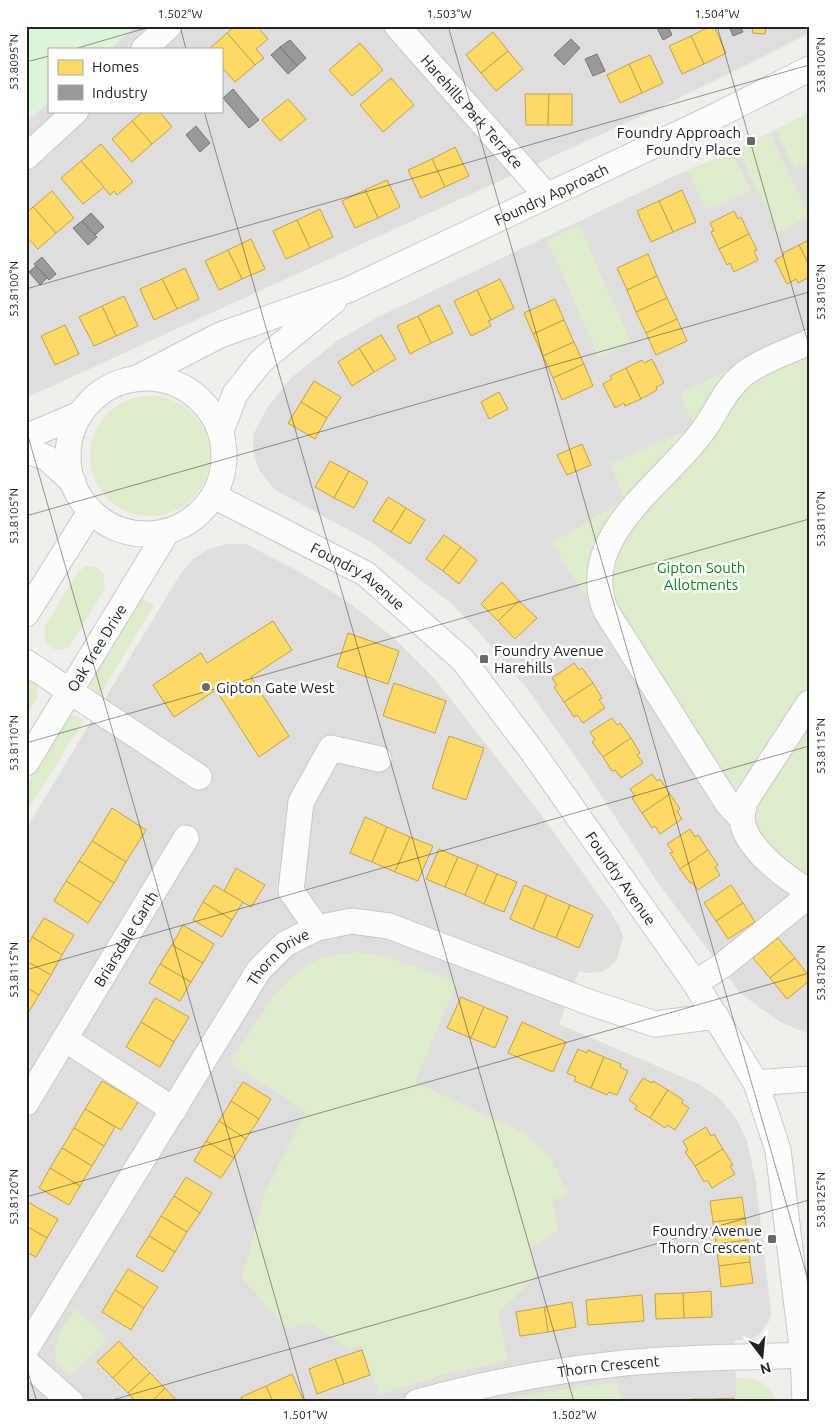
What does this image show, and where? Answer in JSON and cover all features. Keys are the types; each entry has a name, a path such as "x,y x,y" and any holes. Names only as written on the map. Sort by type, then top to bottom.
{"street":[{"path":"145,48 169,26"},
{"name":"Harehills Park Terrace","path":"397,26 547,196"},
{"name":"Foundry Approach","path":"135,379 220,335 348,290 718,115 809,69"},
{"path":"26,157 75,112"},
{"name":"Foundry Approach","path":"221,432 235,394 261,360 348,290"},
{"path":"695,983 723,965 802,901 808,891 781,872 756,849 742,819 728,804 606,611 599,596 598,574 602,557 611,537 628,515 702,432 729,388 746,373 809,342"},
{"name":"Foundry Approach","path":"152,378 171,382 187,389 208,407 221,432 225,456 220,485 214,496 193,519 168,532 140,535 114,528 90,512 74,489 68,456 73,426 80,414 95,397 118,383 135,379 152,378"},
{"path":"26,437 80,414"},
{"path":"26,450 47,458 73,482"},
{"name":"Foundry Avenue","path":"214,496 366,574 463,660 532,751 695,983 756,1083 778,1150 803,1355 805,1402"},
{"path":"26,614 90,512"},
{"name":"Oak Tree Drive","path":"26,762 168,532"},
{"path":"26,662 199,777"},
{"path":"742,819 744,803 809,703"},
{"path":"317,928 291,891 301,802 331,748 379,759"},
{"name":"Briarsdale Garth","path":"26,1102 186,838"},
{"name":"Thorn Drive","path":"26,1349 34,1317 174,1110 259,970 285,944 317,928 352,921 388,926 591,1003 655,1024 716,1016"},
{"path":"65,1039 174,1110"},
{"path":"756,1083 809,1079"},
{"name":"Thorn Crescent","path":"418,1402 473,1386 618,1364 803,1355"},
{"path":"26,1362 71,1402"}],"shaded area":[{"path":"135,26 809,26 809,33 650,112 26,398 26,122 48,103 48,112 222,112 222,48 111,48"},
{"path":"809,113 809,1034 780,1022 740,993 656,880 584,769 526,687 484,638 452,604 371,542 275,490 259,470 253,452 253,435 267,408 291,378 337,341 378,317 672,177 732,152"},
{"path":"227,544 246,544 298,571 348,602 394,638 434,678 543,817 610,911 620,928 623,938 617,959 610,967 600,972 589,973 579,971 559,1024 699,1084 719,1098 736,1118 747,1141 756,1182 771,1313 769,1321 760,1334 753,1338 734,1341 737,1402 26,1402 26,829 181,573 193,559 209,549"}],"green space":[{"path":"26,26 135,26 111,48 48,48 48,103 26,122"},
{"path":"809,113 809,162 795,169 776,130"},
{"path":"770,133 809,216 778,233 738,149"},
{"path":"732,152 751,191 706,210 688,170"},
{"path":"579,225 631,343 599,357 547,240"},
{"name":"Gipton South Allotments","path":"809,332 809,904 758,863 729,825 552,543 625,499 610,464 695,427 680,393"},
{"path":"150,396 162,397 173,401 183,406 192,414 200,423 205,433 209,444 209,468 205,479 200,489 192,498 183,506 173,511 162,515 150,516 138,515 127,511 117,506 108,498 100,489 95,479 91,468 90,456 91,444 95,433 100,423 108,414 117,406 127,401 138,397"},
{"path":"86,566 97,567 104,574 105,589 70,646 63,650 53,649 45,641 45,626 78,572"},
{"path":"141,598 154,606 95,703 89,694 90,682"},
{"path":"26,678 36,685 38,696 26,719"},
{"path":"73,715 84,720 26,813 26,785 68,719"},
{"path":"356,952 384,956 457,982 415,1082 526,1134 551,1158 568,1194 553,1200 558,1231 530,1248 536,1277 498,1313 508,1360 442,1375 379,1394 361,1346 350,1349 308,1322 287,1329 242,1278 265,1192 306,1111 230,1063 271,1000 297,973 312,963 329,956"},
{"path":"75,1309 107,1339 70,1376 61,1368 56,1359 55,1351 59,1335"},
{"path":"736,1378 761,1382 774,1395 776,1402 737,1402"},
{"path":"617,1382 622,1402 491,1402 556,1390"}],"building: Homes":[{"path":"235,26 257,26 268,39 256,49 264,58 255,65 227,33"},
{"path":"714,26 726,53 704,64 691,36"},
{"path":"753,26 766,26 765,34 752,33"},
{"path":"493,32 508,51 481,73 466,55"},
{"path":"227,33 255,65 235,82 222,67 222,48 210,48"},
{"path":"691,36 704,64 682,74 669,46"},
{"path":"360,43 383,70 352,96 329,70"},
{"path":"508,51 523,69 496,91 481,73"},
{"path":"650,55 663,83 642,93 629,64"},
{"path":"629,64 642,93 620,103 607,75"},
{"path":"391,78 414,105 383,132 360,105"},
{"path":"525,94 549,94 548,125 526,125"},
{"path":"549,94 572,94 572,125 548,125"},
{"path":"288,99 306,119 280,141 262,120"},
{"path":"143,112 160,112 172,127 152,144 132,121"},
{"path":"132,121 152,144 132,162 112,139"},
{"path":"101,144 133,182 117,195 114,191 110,195 81,161"},
{"path":"455,147 469,176 445,187 432,159"},
{"path":"432,159 445,187 421,198 408,170"},
{"path":"81,161 104,187 83,204 61,178"},
{"path":"387,180 400,207 378,218 365,190"},
{"path":"365,190 378,218 355,228 342,201"},
{"path":"682,190 696,222 673,232 659,201"},
{"path":"52,191 74,218 56,233 33,207"},
{"path":"659,201 673,232 651,242 637,211"},
{"path":"33,207 56,233 38,249 26,236 26,213"},
{"path":"320,209 333,237 310,248 297,220"},
{"path":"734,211 738,219 741,217 749,234 719,249 711,232 714,231 710,223"},
{"path":"297,220 310,248 286,259 273,231"},
{"path":"749,234 757,250 754,251 758,260 734,272 730,263 727,265 719,249"},
{"path":"251,239 265,269 242,279 228,250"},
{"path":"809,240 809,265 799,245"},
{"path":"799,245 809,265 809,277 798,283 796,279 787,284 775,260 784,255 783,253"},
{"path":"228,250 242,279 219,290 205,261"},
{"path":"648,254 657,276 627,290 617,268"},
{"path":"185,268 199,299 177,309 162,279"},
{"path":"657,276 667,298 636,312 627,290"},
{"path":"162,279 177,309 154,320 140,289"},
{"path":"500,279 514,308 491,320 477,290"},
{"path":"477,290 491,320 488,321 491,326 471,336 454,301"},
{"path":"124,296 138,326 116,336 102,306"},
{"path":"667,298 677,319 646,333 636,312"},
{"path":"555,299 564,320 533,334 524,313"},
{"path":"439,305 453,333 431,343 418,316"},
{"path":"102,306 116,336 94,346 79,317"},
{"path":"418,316 431,343 410,354 397,326"},
{"path":"677,319 687,341 656,355 646,333"},
{"path":"564,320 574,342 543,356 533,334"},
{"path":"65,325 79,354 55,365 41,336"},
{"path":"381,335 396,359 374,372 359,348"},
{"path":"574,342 584,364 553,378 543,356"},
{"path":"359,348 374,372 352,386 338,362"},
{"path":"652,359 664,383 656,387 657,390 641,399 626,368 642,360 644,363"},
{"path":"584,364 593,386 562,400 553,378"},
{"path":"626,368 641,399 625,406 624,403 615,408 603,384 612,379 610,376"},
{"path":"314,381 341,397 327,418 301,402"},
{"path":"499,392 508,409 489,419 481,402"},
{"path":"301,402 327,418 315,439 288,423"},
{"path":"582,444 591,465 567,475 557,455"},
{"path":"330,461 349,471 334,498 315,487"},
{"path":"349,471 368,482 354,508 334,498"},
{"path":"388,497 406,508 391,532 373,521"},
{"path":"406,508 425,520 410,544 391,532"},
{"path":"444,535 461,547 443,571 426,559"},
{"path":"461,547 477,560 459,584 443,571"},
{"path":"502,582 519,601 498,621 481,604"},
{"path":"519,601 537,618 515,639 498,621"},
{"name":"Gipton Gate West","path":"273,621 292,650 251,677 289,736 259,757 216,690 174,717 153,685 201,653 207,663"},
{"path":"348,633 399,651 388,684 337,667"},
{"path":"574,663 579,670 582,668 593,683 564,702 554,687 557,685 552,678"},
{"path":"394,683 446,701 435,733 383,716"},
{"path":"593,683 602,698 599,700 605,708 583,723 577,715 574,717 564,702"},
{"path":"612,718 617,725 620,723 631,738 603,757 592,742 595,740 590,732"},
{"path":"449,736 484,748 466,800 432,788"},
{"path":"631,738 640,753 637,755 643,763 621,778 615,770 612,771 603,757"},
{"path":"652,774 657,781 660,779 670,794 642,813 632,798 635,796 630,789"},
{"path":"670,794 680,809 677,811 682,819 660,834 655,826 652,828 642,813"},
{"path":"112,808 146,830 126,862 92,841"},
{"path":"365,817 387,827 372,862 350,853"},
{"path":"387,827 410,837 395,872 372,862"},
{"path":"690,829 695,837 698,835 708,850 680,869 670,853 673,852 667,844"},
{"path":"410,837 433,846 418,881 395,872"},
{"path":"92,841 126,862 114,883 79,861"},
{"path":"439,849 458,857 445,887 426,879"},
{"path":"708,850 718,865 715,867 720,875 698,890 692,882 690,883 680,869"},
{"path":"458,857 478,865 465,895 445,887"},
{"path":"79,861 114,883 101,903 66,881"},
{"path":"478,865 497,874 484,904 465,895"},
{"path":"236,868 265,885 251,907 224,891"},
{"path":"497,874 517,882 504,912 484,904"},
{"path":"66,881 101,903 88,923 54,901"},
{"path":"214,885 243,902 232,920 203,902"},
{"path":"524,885 547,895 533,929 510,919"},
{"path":"731,885 743,903 716,921 704,903"},
{"path":"547,895 570,905 556,938 533,929"},
{"path":"203,902 232,920 222,937 193,920"},
{"path":"743,903 755,922 728,939 716,921"},
{"path":"570,905 593,915 579,948 556,938"},
{"path":"44,918 74,935 62,955 32,937"},
{"path":"183,925 214,944 203,963 172,945"},
{"path":"32,937 62,955 51,975 26,961 26,948"},
{"path":"778,938 795,958 770,978 753,958"},
{"path":"172,945 203,963 191,982 160,964"},
{"path":"795,958 809,976 809,981 787,999 770,978"},
{"path":"26,961 51,975 39,995 26,987"},
{"path":"160,964 191,982 180,1001 149,983"},
{"path":"26,987 39,995 27,1015 26,1014"},
{"path":"461,997 484,1007 471,1038 447,1028"},
{"path":"155,998 189,1017 174,1042 141,1022"},
{"path":"484,1007 508,1017 495,1048 471,1038"},
{"path":"141,1022 174,1042 160,1067 126,1047"},
{"path":"522,1022 566,1042 553,1072 508,1053"},
{"path":"578,1049 587,1053 588,1050 604,1057 591,1088 574,1081 576,1077 567,1073"},
{"path":"604,1057 621,1064 620,1067 628,1071 617,1095 609,1092 607,1095 591,1088"},
{"path":"643,1078 652,1083 653,1081 668,1090 650,1118 635,1109 637,1106 629,1100"},
{"path":"102,1081 138,1102 121,1130 85,1109"},
{"path":"243,1082 271,1099 259,1119 231,1101"},
{"path":"668,1090 683,1100 682,1103 689,1108 675,1130 667,1125 665,1128 650,1118"},
{"path":"231,1101 259,1119 246,1139 219,1121"},
{"path":"85,1109 115,1127 104,1146 74,1128"},
{"path":"219,1121 246,1139 234,1158 206,1141"},
{"path":"706,1127 711,1136 714,1134 723,1149 695,1166 685,1152 688,1150 683,1141"},
{"path":"74,1128 104,1146 92,1166 62,1148"},
{"path":"206,1141 234,1158 221,1178 194,1161"},
{"path":"62,1148 92,1166 80,1186 50,1168"},
{"path":"723,1149 733,1165 730,1166 735,1174 712,1188 707,1180 704,1182 695,1166"},
{"path":"50,1168 80,1186 69,1205 39,1188"},
{"path":"186,1177 212,1193 200,1213 174,1196"},
{"path":"174,1196 200,1213 187,1232 161,1216"},
{"path":"742,1197 745,1218 713,1222 710,1201"},
{"path":"26,1201 58,1219 47,1238 26,1226"},
{"path":"161,1216 187,1232 175,1252 149,1236"},
{"path":"745,1218 748,1240 716,1244 713,1222"},
{"path":"26,1226 47,1238 36,1257 26,1252"},
{"path":"149,1236 175,1252 163,1272 136,1256"},
{"path":"748,1240 750,1262 719,1266 716,1244"},
{"path":"750,1262 753,1283 721,1287 719,1266"},
{"path":"128,1269 158,1287 144,1308 115,1290"},
{"path":"115,1290 144,1308 131,1330 102,1312"},
{"path":"711,1291 712,1317 684,1318 683,1293"},
{"path":"683,1293 684,1318 656,1319 655,1294"},
{"path":"642,1295 644,1321 588,1325 586,1300"},
{"path":"572,1302 576,1327 548,1332 544,1307"},
{"path":"544,1307 548,1332 520,1336 516,1312"},
{"path":"119,1341 134,1357 113,1378 97,1362"},
{"path":"362,1350 370,1375 344,1384 335,1359"},
{"path":"134,1357 150,1373 128,1393 113,1378"},
{"path":"335,1359 344,1384 317,1394 309,1369"},
{"path":"150,1373 165,1388 151,1402 136,1402 128,1393"},
{"path":"292,1374 303,1399 297,1402 273,1402 266,1386"},
{"path":"266,1386 273,1402 243,1402 241,1397"},
{"path":"165,1388 178,1402 151,1402"},
{"path":"734,1398 734,1402 713,1402 713,1399"},
{"path":"692,1399 713,1399 713,1402 692,1402"}],"building: Industry":[{"path":"656,26 668,26 672,35 663,40"},
{"path":"729,26 740,26 743,32 733,36"},
{"path":"571,39 580,48 564,65 554,55"},
{"path":"290,40 306,58 297,66 280,47"},
{"path":"280,47 297,66 288,74 271,55"},
{"path":"597,54 605,71 593,76 585,59"},
{"path":"233,89 259,120 249,128 223,98"},
{"path":"196,126 210,143 200,152 186,135"},
{"path":"91,213 104,227 95,235 82,221"},
{"path":"82,221 97,237 88,245 73,228"},
{"path":"42,257 56,274 49,280 34,264"},
{"path":"36,266 47,278 40,285 29,272"}],"place":[{"name":"Foundry Approach Foundry Place","path":"751,141"},
{"name":"Foundry Avenue Harehills","path":"484,659"},
{"name":"Gipton Gate West","path":"206,687"},
{"name":"Foundry Avenue Thorn Crescent","path":"772,1239"}]}
